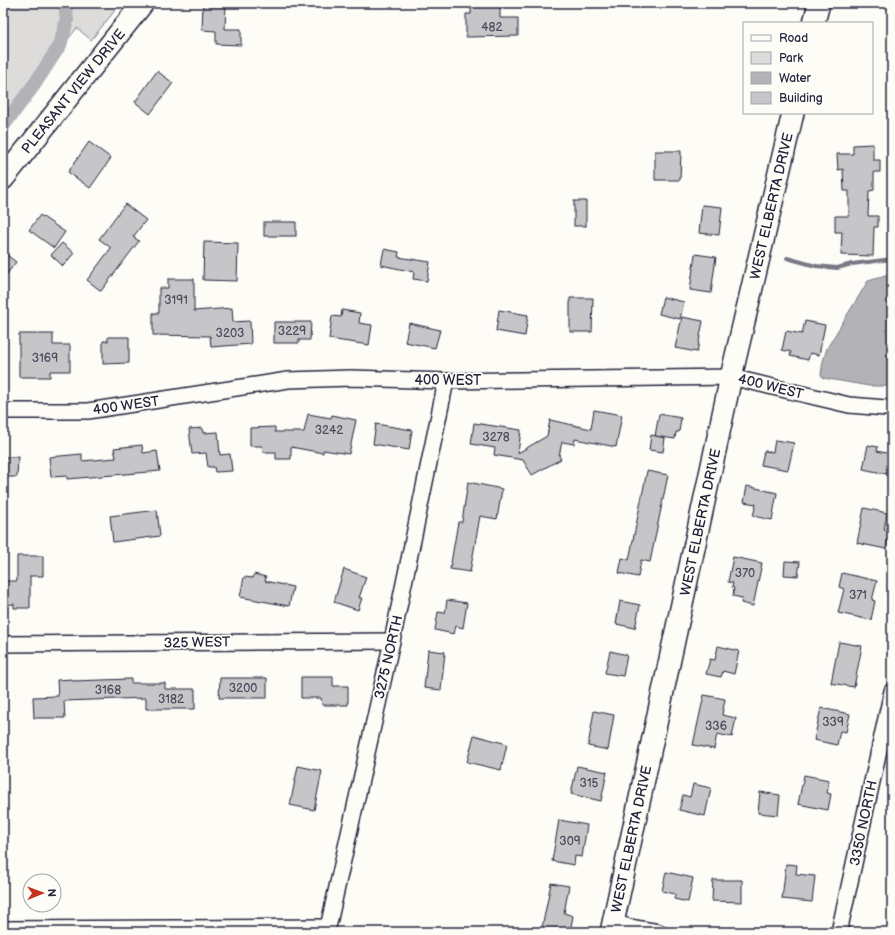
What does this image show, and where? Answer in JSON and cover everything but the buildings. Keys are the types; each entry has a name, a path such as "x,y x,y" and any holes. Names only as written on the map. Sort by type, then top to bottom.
{"main road":[{"name":"PLEASANT VIEW DRIVE","path":"3,179 143,3"},
{"path":"814,22 819,3"},
{"name":"WEST ELBERTA DRIVE","path":"612,927 731,377 793,114"}],"street":[{"name":"400 WEST","path":"3,411 88,411 288,380 351,378 446,381 731,377 849,405 886,408 892,407"},
{"name":"3275 NORTH","path":"328,930 392,640 446,381"},
{"name":"325 WEST","path":"3,644 392,640"},
{"name":"3350 NORTH","path":"839,932 892,691"},
{"path":"612,927 629,927 659,932"},
{"path":"3,929 328,930"}],"green space":[{"path":"3,3 121,3 91,40 77,28 3,121"}],"water":[{"path":"892,274 892,386 869,386 823,378 821,374 827,348 868,281"}],"waterway":[{"path":"3,126 34,85 60,45 67,20 65,3"},
{"path":"787,258 816,266 837,268 852,264 892,259"}]}
